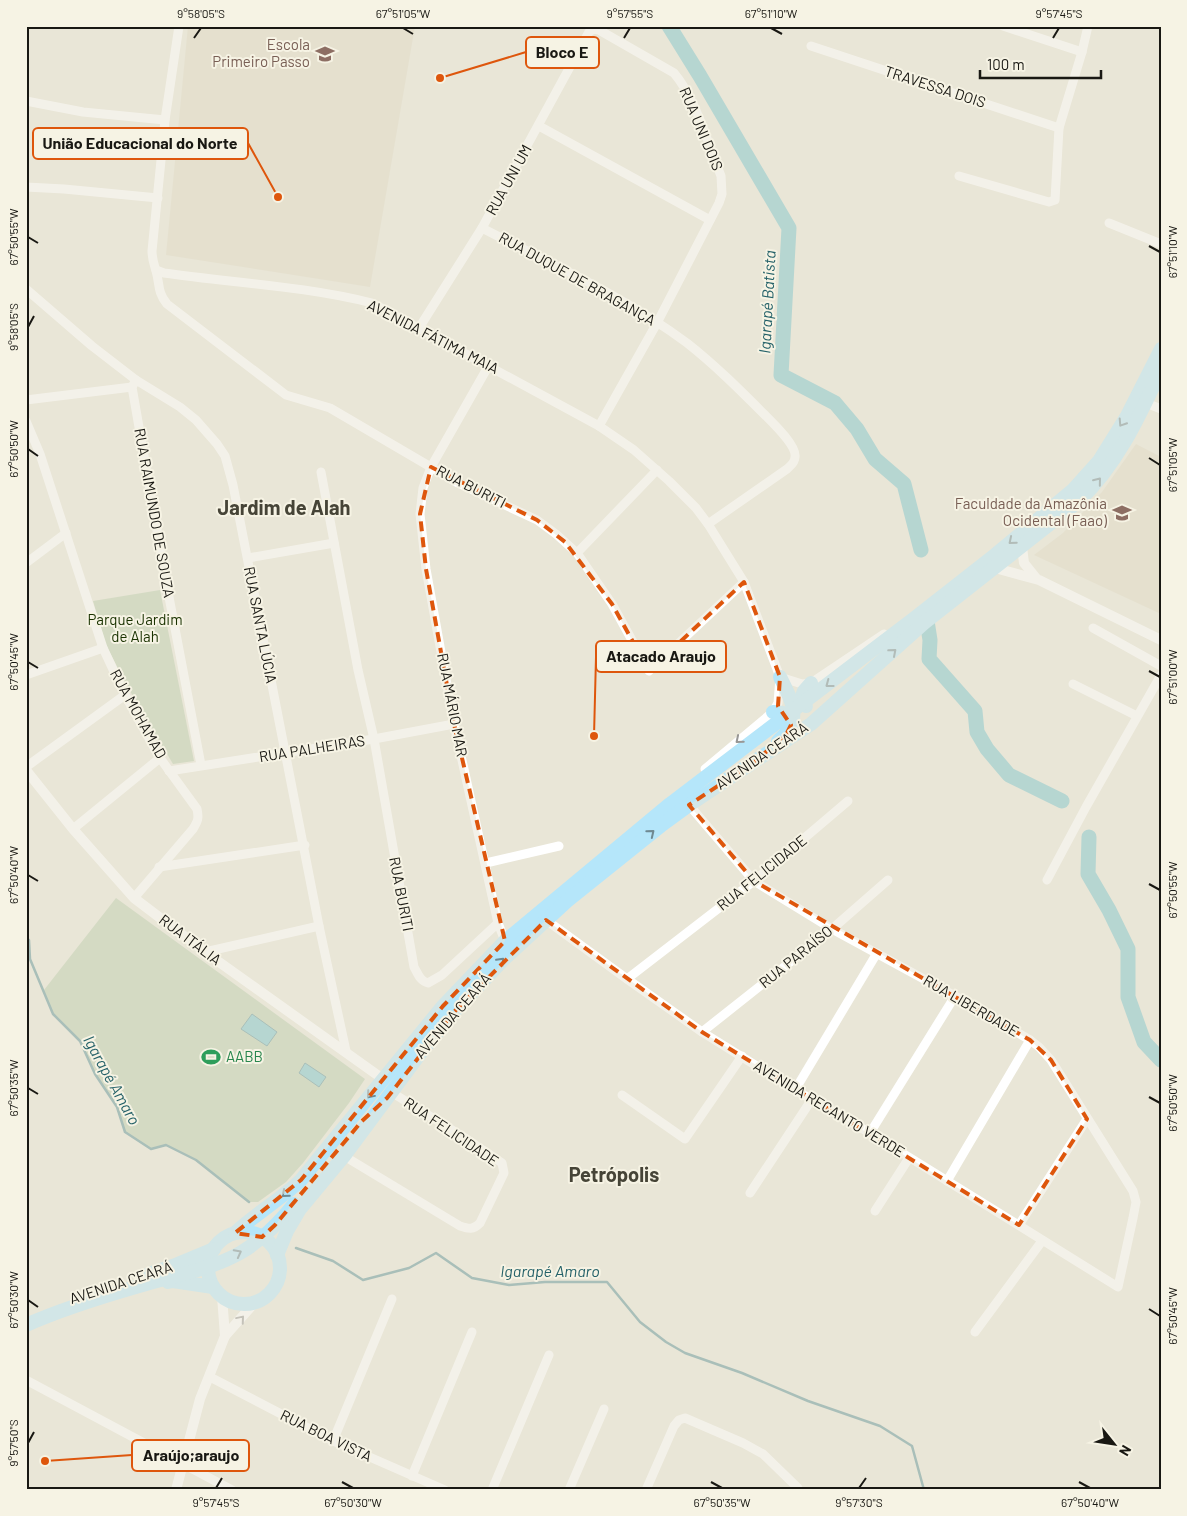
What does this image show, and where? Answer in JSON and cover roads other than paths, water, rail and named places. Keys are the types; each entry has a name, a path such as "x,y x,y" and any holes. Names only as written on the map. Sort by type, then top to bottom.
{"main road":[{"name":"AVENIDA CEARÁ","path":"235,1233 245,1223 288,1192 301,1180 443,1006 505,941 882,644 1073,490 1099,461 1127,416 1161,349"},
{"name":"AVENIDA CEARÁ","path":"389,1095 454,1012 504,959 683,800 757,760 811,724 924,623 1064,514 1094,486 1110,467 1146,402 1161,370"},
{"path":"811,683 800,699 807,707 812,708 823,704 865,674"},
{"path":"757,760 787,733 794,719 789,695 780,676"},
{"path":"773,712 783,712 791,725"},
{"path":"26,1325 131,1288 212,1265 245,1250 267,1233 284,1216 362,1121 389,1095"},
{"path":"277,1255 293,1219 344,1156 389,1095"},
{"path":"248,1232 260,1236 271,1244 277,1255 280,1268 277,1281 270,1292 256,1301 240,1303 218,1291 208,1268 214,1249 223,1239 235,1233 248,1232"},
{"name":"AVENIDA CEARÁ","path":"26,1315 90,1292 173,1266 214,1249"},
{"name":"AVENIDA CEARÁ","path":"26,1334 106,1302 173,1280 218,1291"}],"street":[{"path":"156,270 152,263 152,251 165,120 179,26"},
{"path":"1003,26 1082,52"},
{"path":"959,176 1053,202 1055,197 1059,128 1088,26"},
{"name":"RUA UNI UM","path":"419,328 482,228 589,32 594,29"},
{"name":"RUA UNI DOIS","path":"594,29 599,30 674,73 682,83 721,176 722,194 657,323 598,426"},
{"name":"TRAVESSA DOIS","path":"811,46 1059,128"},
{"path":"26,101 83,112 165,120"},
{"path":"539,126 710,220"},
{"path":"26,187 64,188 158,198"},
{"path":"1109,223 1161,244"},
{"name":"RUA DUQUE DE BRAGANÇA","path":"482,228 626,303 657,323 722,372 780,431 794,450 796,458 787,470 708,524"},
{"name":"AVENIDA FÁTIMA MAIA","path":"156,270 164,273 356,299 372,303 598,426 634,450 657,470 696,508 708,524 744,582 780,676"},
{"name":"RUA BURITI","path":"156,270 159,293 167,304 286,395 330,408 458,483 537,520 556,534 577,553 612,604 649,671 744,582"},
{"name":"RUA SANTA LÚCIA","path":"26,289 134,383 180,407 196,420 217,444 229,467 319,926 346,1051"},
{"path":"431,467 488,365"},
{"path":"26,400 134,383"},
{"name":"RUA RAIMUNDO DE SOUZA","path":"134,383 164,576 201,766"},
{"path":"1146,402 1161,408"},
{"name":"RUA MOHAMAD","path":"26,421 38,448 103,648 125,695 160,758 197,809 199,819 193,829 134,898"},
{"name":"RUA MÁRIO MAR","path":"431,467 423,488 420,514 426,569 454,724 498,923 505,941"},
{"path":"577,553 657,470"},
{"name":"RUA BURITI","path":"321,472 358,670 374,739 414,967 420,978 428,983 442,975 498,923"},
{"path":"26,563 66,533"},
{"path":"248,558 334,543"},
{"path":"1022,547 1024,563 1039,580"},
{"path":"995,568 1039,580 1161,640"},
{"name":"AVENIDA CEARÁ","path":"811,683 878,637 898,625 912,620"},
{"path":"1093,628 1161,666"},
{"path":"26,675 103,648"},
{"path":"1047,880 1161,675"},
{"path":"780,676 802,684 811,683"},
{"name":"AVENIDA CEARÁ","path":"683,800 688,786 773,712 778,704 780,676"},
{"path":"1073,684 1137,716"},
{"path":"26,768 125,695"},
{"name":"RUA PALHEIRAS","path":"169,771 374,739 454,724"},
{"path":"73,829 160,758"},
{"name":"RUA ITÁLIA","path":"26,768 73,829 134,898 205,952 383,1079"},
{"name":"RUA LIBERDADE","path":"683,800 754,881 832,929 955,996 1030,1040 1051,1060 1133,1191 1136,1202 1128,1248 1118,1287"},
{"name":"RUA FELICIDADE","path":"627,979 754,881 848,802"},
{"path":"159,867 304,845"},
{"path":"486,864 559,846"},
{"name":"RUA PARAÍSO","path":"702,1032 832,929 888,880"},
{"name":"AVENIDA RECANTO VERDE","path":"546,920 702,1032 795,1090 870,1133 1118,1287"},
{"path":"205,952 319,926"},
{"path":"795,1090 877,953"},
{"path":"870,1133 955,996"},
{"path":"948,1181 1030,1040"},
{"path":"622,1094 685,1140 742,1056"},
{"name":"RUA FELICIDADE","path":"344,1156 460,1226 468,1229 474,1228 480,1223 504,1173 502,1163 462,1136 389,1095"},
{"path":"750,1193 812,1099"},
{"path":"1020,1225 1087,1119"},
{"path":"875,1211 909,1158"},
{"path":"975,1332 1042,1241"},
{"path":"218,1291 225,1336"},
{"path":"334,1441 392,1299"},
{"path":"176,1490 200,1399 225,1336 256,1301"},
{"path":"412,1476 472,1332"},
{"path":"492,1490 549,1355"},
{"name":"RUA BOA VISTA","path":"210,1377 334,1441 445,1490"},
{"path":"26,1380 232,1490"},
{"path":"569,1490 604,1409"},
{"path":"646,1490 674,1426 679,1420 685,1418 743,1442 763,1454 798,1488"}],"water":[{"path":"252,1014 277,1032 267,1046 241,1029"},
{"path":"305,1063 326,1077 319,1087 299,1073"}],"waterway":[{"name":"Igarapé Batista","path":"669,26 789,228 781,375 835,403 857,429 875,459 904,484 921,550"},
{"name":"Igarapé Batista","path":"927,621 930,640 929,659 975,711 977,732 987,749 1009,775 1062,801"},
{"name":"Igarapé Batista","path":"1089,837 1088,874 1109,910 1128,949 1128,997 1144,1042 1161,1060"},
{"name":"Igarapé Amaro","path":"26,938 29,940 30,959 53,1014 80,1041 95,1074 117,1107 125,1132 151,1149 166,1145 196,1160 249,1202"},
{"name":"Igarapé Amaro","path":"296,1248 333,1261 363,1280 409,1268 436,1253 472,1278 509,1285 545,1282 607,1282 640,1322 666,1342 685,1353 742,1373 808,1401 880,1426 912,1446 924,1490"}],"place":[{"name":"Escola Primeiro Passo","path":"325,54"},
{"name":"Bloco E","path":"440,78"},
{"name":"União Educacional do Norte","path":"278,197"},
{"name":"Faculdade da Amazônia Ocidental (Faao)","path":"1122,513"},
{"name":"Atacado Araujo","path":"594,736"},
{"name":"AABB","path":"211,1057"},
{"name":"Araújo;araujo","path":"45,1461"}],"district":[{"name":"Jardim de Alah","path":"284,508"},
{"name":"Petrópolis","path":"614,1175"}],"park label":[{"name":"Parque Jardim de Alah","path":"135,628"}]}
